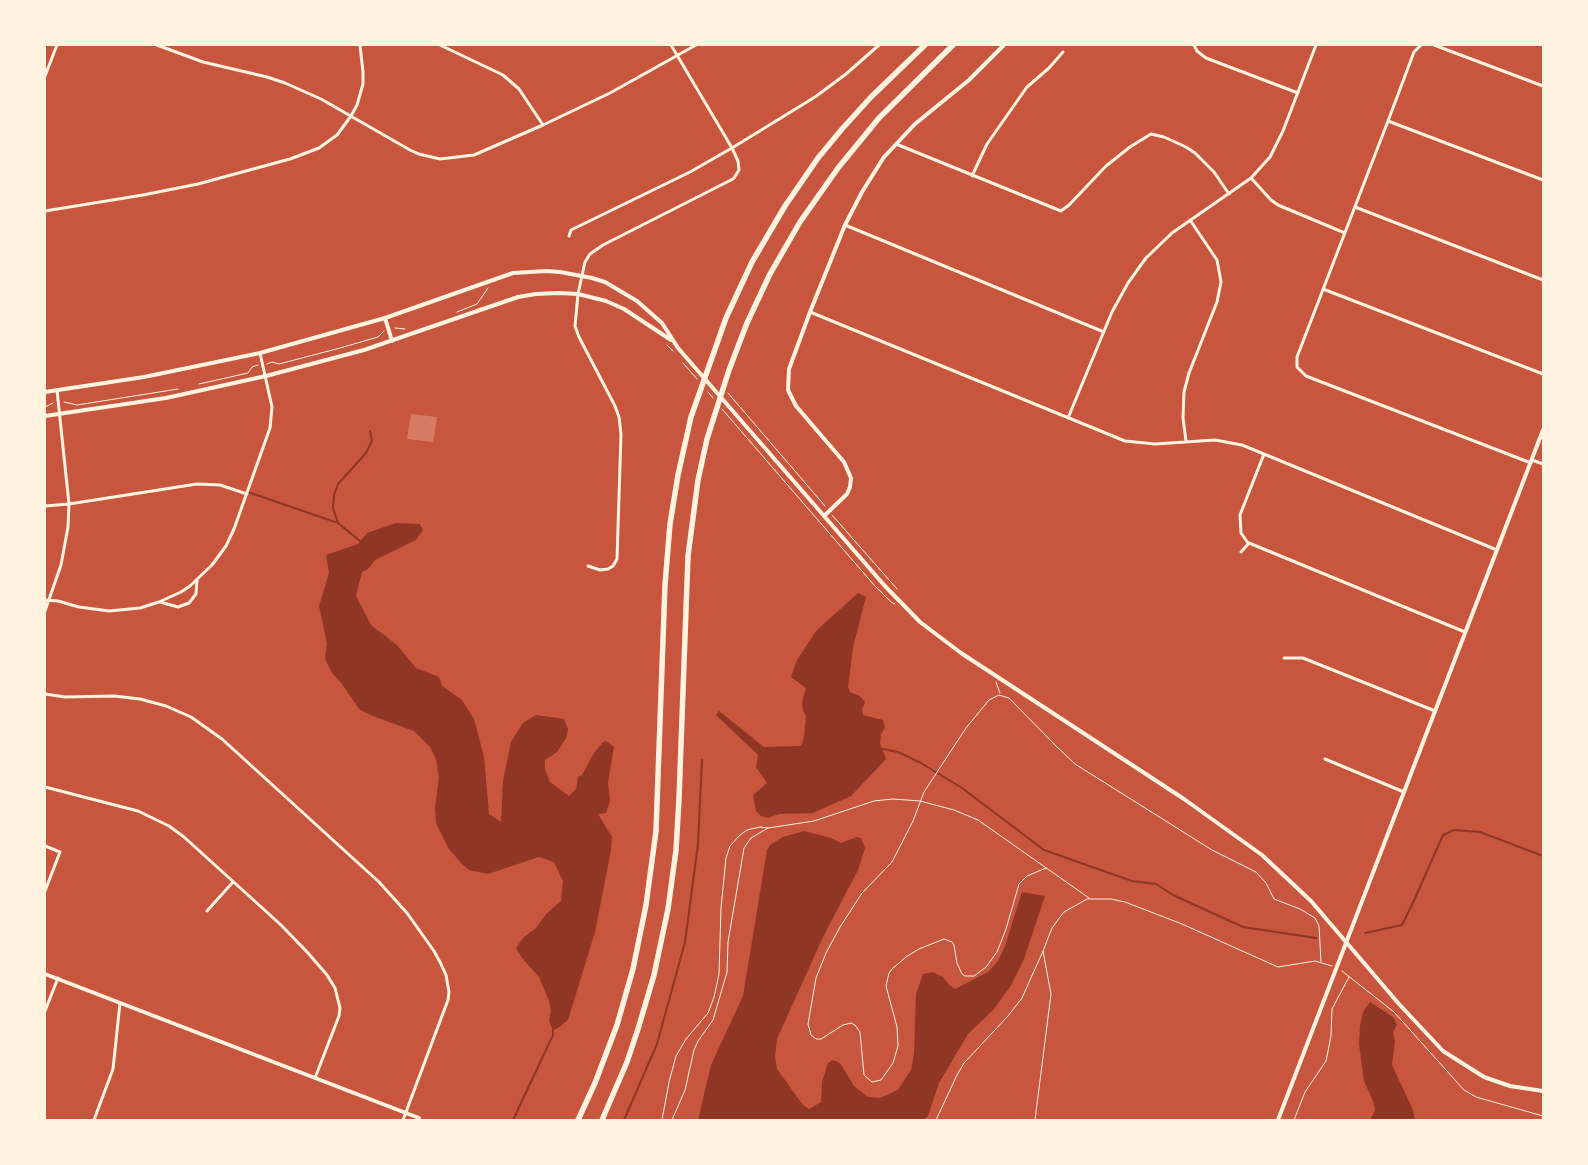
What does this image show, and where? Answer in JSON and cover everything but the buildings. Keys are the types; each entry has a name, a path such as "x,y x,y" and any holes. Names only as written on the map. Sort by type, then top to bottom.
{"highway":[{"path":"578,1120 595,1083 617,1024 633,969 646,905 656,831 665,585 670,524 678,475 691,417 715,346 730,309 752,262 785,206 818,158 842,129 871,97 925,45"},
{"path":"602,1120 624,1069 638,1029 654,975 668,909 676,850 679,799 688,556 698,480 707,439 729,370 746,323 770,274 800,222 838,168 879,118 953,45"}],"street":[{"path":"45,76 57,45"},
{"path":"157,45 204,62 285,83 321,99 419,154 440,159 474,155 543,125 610,93 696,45"},
{"path":"45,211 198,184 307,154 330,142 344,127 357,105 363,84 363,61 360,45"},
{"path":"440,45 504,75 519,89 543,125"},
{"path":"588,566 600,570 608,569 613,566 617,559 620,425 615,406 575,326 581,276 587,258 594,250 734,178 739,166 732,148 671,45"},
{"path":"569,236 571,230 646,195 732,148 815,98 879,45"},
{"path":"824,516 847,494 851,483 850,472 844,462 796,406 790,395 789,369 810,312 845,225 874,172 895,143 915,124 969,80 1004,45"},
{"path":"1194,45 1197,51 1206,58 1298,93"},
{"path":"1068,418 1120,295 1158,246 1190,220 1251,178 1270,157 1298,93 1316,45"},
{"path":"1421,45 1414,52 1297,357 1297,367 1306,376 1531,462 1543,464"},
{"path":"1434,45 1543,86"},
{"path":"972,176 987,144 1027,87 1049,68 1063,52"},
{"path":"1388,120 1543,180"},
{"path":"895,143 1061,211 1106,166 1151,134 1164,137 1195,153 1214,172 1229,194"},
{"path":"1251,178 1278,205 1345,233"},
{"path":"1355,207 1543,280"},
{"path":"1186,441 1183,404 1186,384 1217,302 1220,282 1217,260 1190,220"},
{"path":"845,225 1104,332"},
{"path":"45,392 154,376 260,353 384,318 513,273 546,271 605,282 637,300 662,323 678,348 889,591 930,630 961,653 1184,799 1244,841 1286,876 1311,901 1399,1004 1443,1051 1484,1077 1510,1086 1543,1091"},
{"path":"1323,289 1543,374"},
{"path":"45,416 166,398 266,376 392,341 518,297 536,294 578,294 606,301 624,309 673,341"},
{"path":"810,312 1125,441 1155,444 1215,440 1242,445 1497,550"},
{"path":"384,318 392,341"},
{"path":"47,600 58,600 78,607 109,611 140,608 181,592 212,565 226,546 234,529 267,439 272,417 270,396 260,353"},
{"path":"45,611 47,600 58,576 65,548 69,504 57,390"},
{"path":"1278,1120 1543,430"},
{"path":"1264,454 1240,515 1241,533 1249,543 1465,632"},
{"path":"45,506 196,484 220,485 247,494"},
{"path":"1241,552 1249,543"},
{"path":"159,602 171,606 184,606 196,594 197,580"},
{"path":"1284,658 1303,658 1435,711"},
{"path":"45,694 65,697 114,696 140,698 166,706 191,717 222,739 394,897 434,951 446,975 448,992 448,1000 403,1120"},
{"path":"1325,759 1404,792"},
{"path":"45,787 121,806 153,818 184,837 308,953 327,975 335,988 340,1008 339,1016 315,1078"},
{"path":"45,846 60,852 45,891"},
{"path":"207,911 233,882"},
{"path":"45,974 419,1118"},
{"path":"45,1012 58,978"},
{"path":"94,1120 112,1069 120,1002"}],"path":[{"path":"453,313 477,304 494,279"},
{"path":"394,328 407,329"},
{"path":"267,364 272,362 279,364 340,348 378,337 385,331"},
{"path":"192,386 248,373 252,367 257,366"},
{"path":"64,402 78,405 183,388"},
{"path":"45,407 53,403"},
{"path":"739,406 900,593"},
{"path":"733,421 891,602 908,610"},
{"path":"1004,690 999,695 988,700 942,764 920,801 913,820 892,862 862,893 840,927 819,968 812,991 808,1024 811,1034 816,1039 821,1039 843,1025 851,1023 855,1025 860,1032 862,1070 864,1075 869,1080 876,1082 884,1077 897,1054 898,1046 897,1027 886,986 892,969 906,957 944,939 952,942 954,945 957,963 962,974 969,977 974,976 986,967 997,952 1019,884 1027,876 1046,868"},
{"path":"999,695 1009,698 1075,764 1216,853 1256,872 1266,883 1274,899 1300,908 1316,918 1319,926 1321,962"},
{"path":"662,1120 676,1056 686,1039 708,1013 714,997 719,974 722,898 728,851 735,840 747,830 814,821 874,801 893,799 920,801 954,810 978,820 1090,898"},
{"path":"672,1120 685,1090 694,1050 713,1020 727,972 728,942 744,848 751,838 768,828"},
{"path":"936,1120 964,1063 1013,1011 1022,998 1052,928 1064,912 1090,898 1125,902 1182,924 1278,967 1321,962 1336,968 1350,977 1332,1009 1331,1036 1326,1061 1308,1087 1294,1120"},
{"path":"1035,1120 1051,994 1043,951"}],"shaded area":[{"path":"396,523 420,524 423,530 416,540 375,560 368,569 362,572 356,596 371,625 397,645 416,668 439,677 442,686 462,700 474,719 484,757 489,814 501,822 503,781 511,742 523,723 536,715 564,719 568,729 566,738 557,752 545,760 545,769 550,782 569,796 576,789 578,777 582,775 594,753 603,742 606,741 614,747 608,782 610,801 606,813 598,814 612,837 595,932 568,1020 553,1030 549,1021 551,1011 549,1001 539,977 522,958 516,948 524,937 535,929 547,913 561,901 563,881 554,862 539,857 488,874 469,870 462,864 449,849 436,823 435,807 439,778 436,759 430,747 414,731 359,709 332,673 325,659 327,643 319,606 329,573 326,555 358,544 367,533"},
{"path":"858,593 866,597 853,647 848,687 850,692 860,696 865,702 862,710 863,715 883,720 885,728 881,734 880,743 886,759 851,796 813,813 779,814 768,818 761,816 756,811 753,795 767,783 756,767 758,755 716,715 719,711 764,747 801,746 806,716 803,711 802,702 806,688 791,677 797,660 816,631"},
{"path":"804,831 831,838 841,843 857,837 861,838 865,848 858,870 823,937 777,1039 775,1057 777,1069 803,1105 809,1109 821,1102 822,1082 828,1063 833,1060 840,1063 854,1086 868,1097 880,1098 898,1090 911,1070 914,1054 916,994 923,974 933,972 943,977 955,989 988,972 998,961 1005,946 1022,892 1045,896 1024,959 1010,987 993,1010 968,1034 939,1083 928,1116 924,1120 698,1120 711,1065 743,996 767,850 770,845 783,837"},
{"path":"1370,1002 1393,1017 1397,1025 1393,1032 1395,1042 1392,1065 1413,1110 1415,1120 1370,1120 1375,1110 1364,1081 1359,1044 1363,1012"}],"waterway":[{"path":"360,541 338,523 333,508 334,495 338,484 366,453 372,441 370,431"},
{"path":"248,492 338,523"},
{"path":"883,749 898,752 921,763 962,788 1044,850 1132,881 1156,884 1173,895 1243,927 1316,938"},
{"path":"624,1120 657,1044 685,942 698,844 702,760"},
{"path":"1365,933 1402,925 1443,835 1454,830 1480,832 1543,856"},
{"path":"513,1120 553,1035 553,1030"}]}
